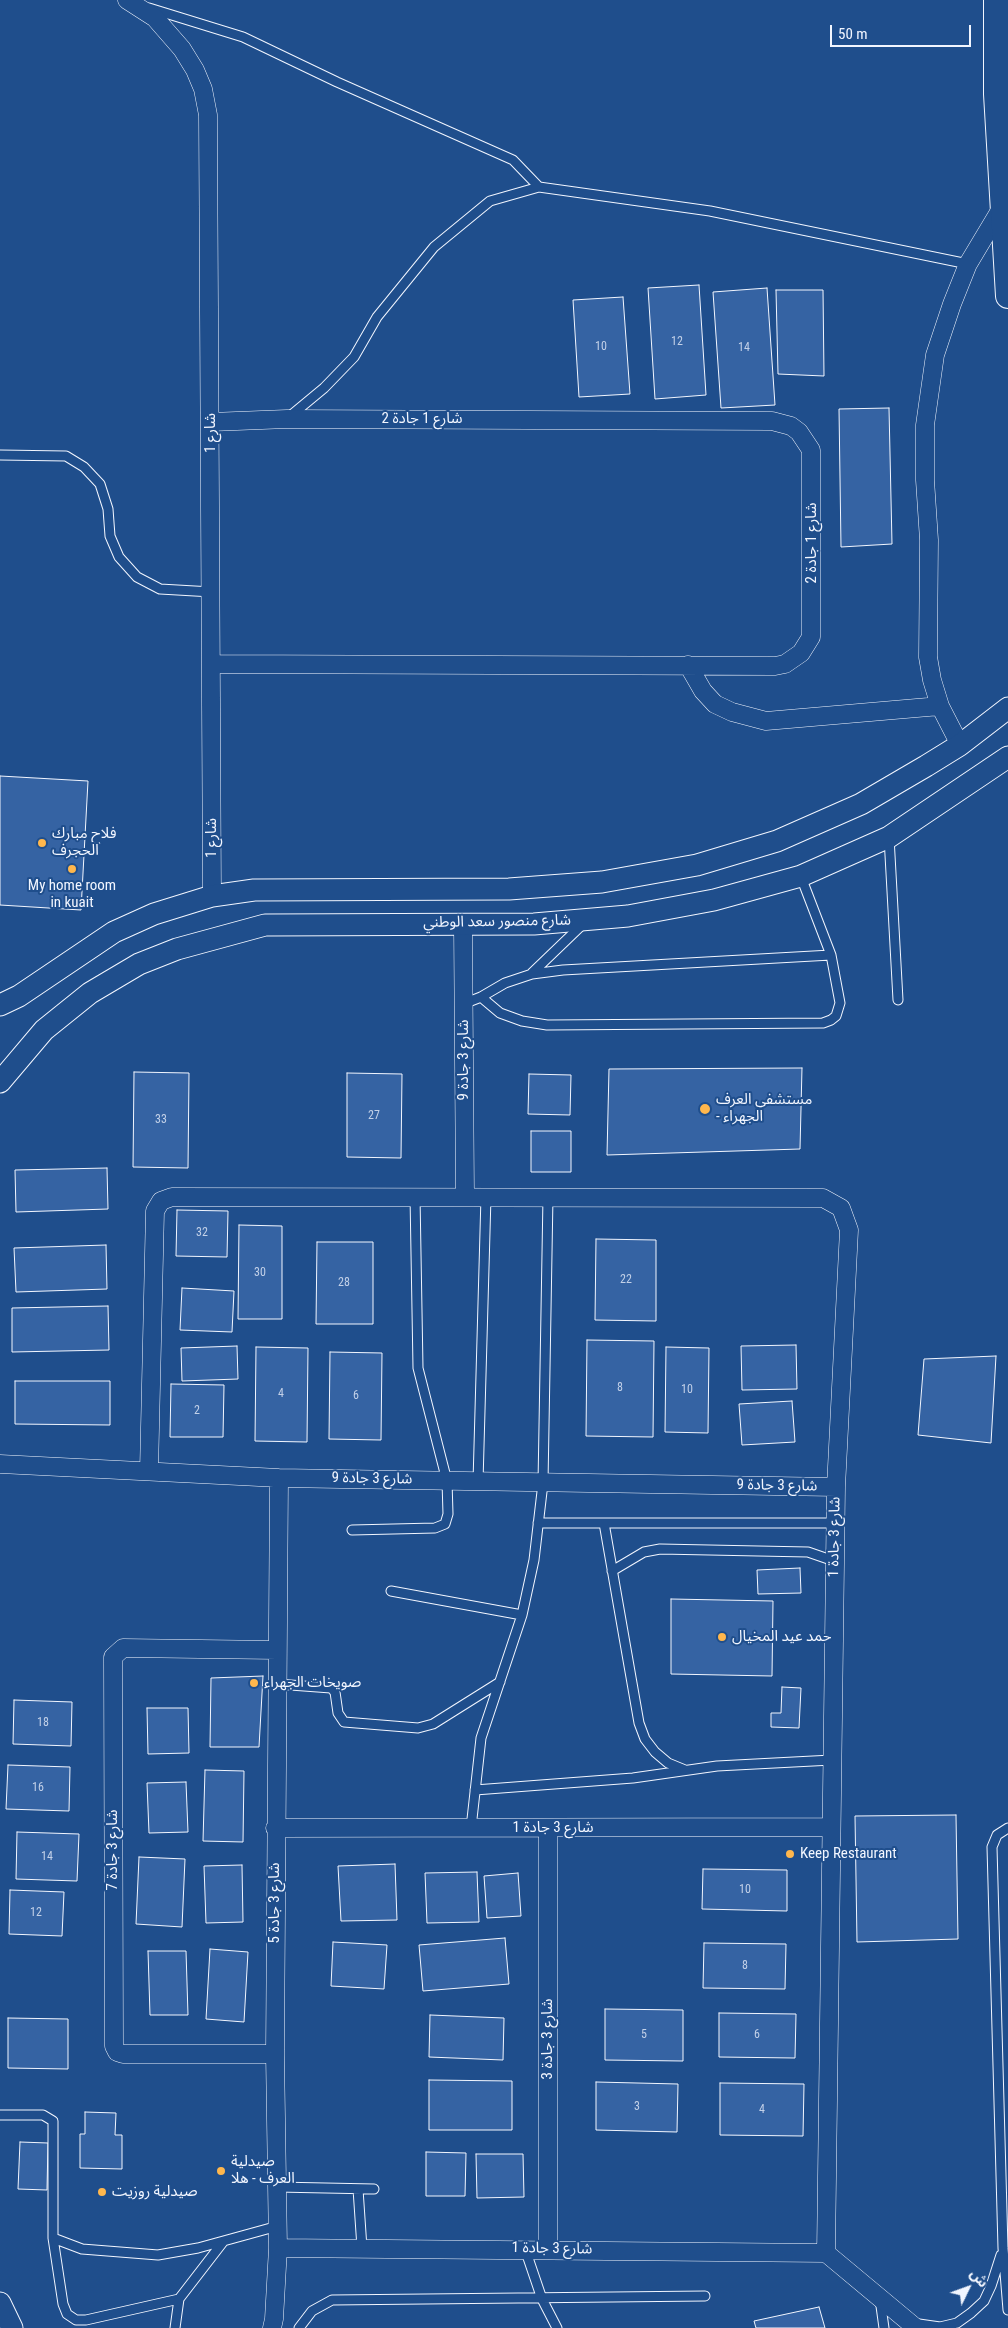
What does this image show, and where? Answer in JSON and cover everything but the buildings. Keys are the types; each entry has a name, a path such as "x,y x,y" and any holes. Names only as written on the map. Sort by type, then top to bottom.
{"main road":[{"path":"996,0 996,94 1001,209 1008,296"}],"street":[{"name":"شارع 1","path":"130,1 155,18 182,49 195,70 203,89 208,115 212,592 212,896"},
{"path":"960,745 940,706 932,680 928,657 929,540 925,480 925,424 935,355 952,304 968,264 1001,209"},
{"name":"شارع 1 جادة 2","path":"211,422 287,419 772,421 791,426 803,436 812,450 811,637 801,653 785,664 775,666 212,664"},
{"path":"688,665 703,691 715,704 732,712 766,720 940,706"},
{"path":"0,1005 19,996 114,932 154,914 212,896 254,890 509,889 602,882 697,865 777,841 861,804 960,745 1006,712"},
{"name":"شارع منصور سعد الوطني","path":"0,1082 44,1030 90,993 139,964 177,949 266,925 534,924 628,916 714,900 801,876 889,836 1008,757"},
{"name":"شارع 3 جادة 9","path":"463,924 465,1196"},
{"name":"شارع 3 جادة 9","path":"0,1464 279,1478 836,1487 849,1230 841,1208 823,1198 548,1196 172,1197 161,1201 155,1211 149,1471"},
{"name":"شارع 3 جادة 5","path":"272,2328 278,2248 275,2054 276,1684 279,1478"},
{"name":"شارع 3 جادة 1","path":"278,2248 826,2253 836,1487"},
{"name":"شارع 3 جادة 7","path":"275,2054 123,2054 118,2052 114,2046 113,1657 122,1648 277,1650"},
{"name":"شارع 3 جادة 1","path":"276,1828 831,1827"},
{"name":"شارع 3 جادة 3","path":"548,1829 548,2249"},
{"path":"826,2253 913,2325"},
{"path":"0,2303 12,2328"}],"lane":[{"path":"130,1 243,37 337,82 513,160 539,187"},
{"path":"287,419 324,388 354,356 378,317 434,247 490,201 539,187 710,211 968,264"},
{"path":"0,455 66,456 84,467 100,484 108,509 110,536 118,558 137,577 160,589 212,592"},
{"path":"889,836 898,1000"},
{"path":"482,997 500,1013 522,1021 547,1025 823,1023 836,1016 840,1003 831,955 801,876"},
{"path":"532,974 588,919"},
{"path":"463,1004 482,997 505,983 532,974 573,969 831,955"},
{"path":"352,1530 440,1527 445,1524 448,1514 447,1481 418,1368 415,1196"},
{"path":"478,1482 486,1196"},
{"path":"470,1828 481,1738 522,1615 534,1560 543,1483 548,1196"},
{"path":"538,1523 835,1523"},
{"path":"604,1523 639,1723 645,1739 668,1763 685,1770"},
{"path":"612,1571 644,1552 660,1549 808,1552 834,1561"},
{"path":"391,1591 522,1615"},
{"path":"276,1684 331,1688 335,1692 338,1713 344,1722 418,1728 433,1724 500,1682"},
{"path":"475,1790 633,1778 717,1766 832,1760"},
{"path":"1008,1828 998,1835 992,1847 1003,2248 1008,2310"},
{"path":"0,2115 44,2115 53,2121 53,2238 63,2304 67,2314 76,2320 86,2320 179,2299"},
{"path":"277,2187 374,2188"},
{"path":"358,2188 362,2248"},
{"path":"53,2238 82,2249 158,2255 198,2248 278,2226"},
{"path":"175,2328 179,2299 223,2241"},
{"path":"913,2325 940,2326 957,2323 972,2313 984,2301 991,2286 1003,2248"},
{"path":"524,2249 542,2299 557,2328"},
{"path":"299,2328 312,2311 332,2300 706,2296"},
{"path":"879,2297 884,2328"}],"place":[{"name":"فلاح مبارك الحجرف","path":"42,843"},
{"name":"My home room in kuait","path":"72,869"},
{"name":"مستشفى العرف - الجهراء","path":"705,1109"},
{"name":"حمد عيد المخيال","path":"722,1637"},
{"name":"صويخات الجهراء","path":"254,1683"},
{"name":"Keep Restaurant","path":"790,1854"},
{"name":"صيدلية العرف - هلا","path":"221,2171"},
{"name":"صيدلية روزيت","path":"102,2192"}]}
